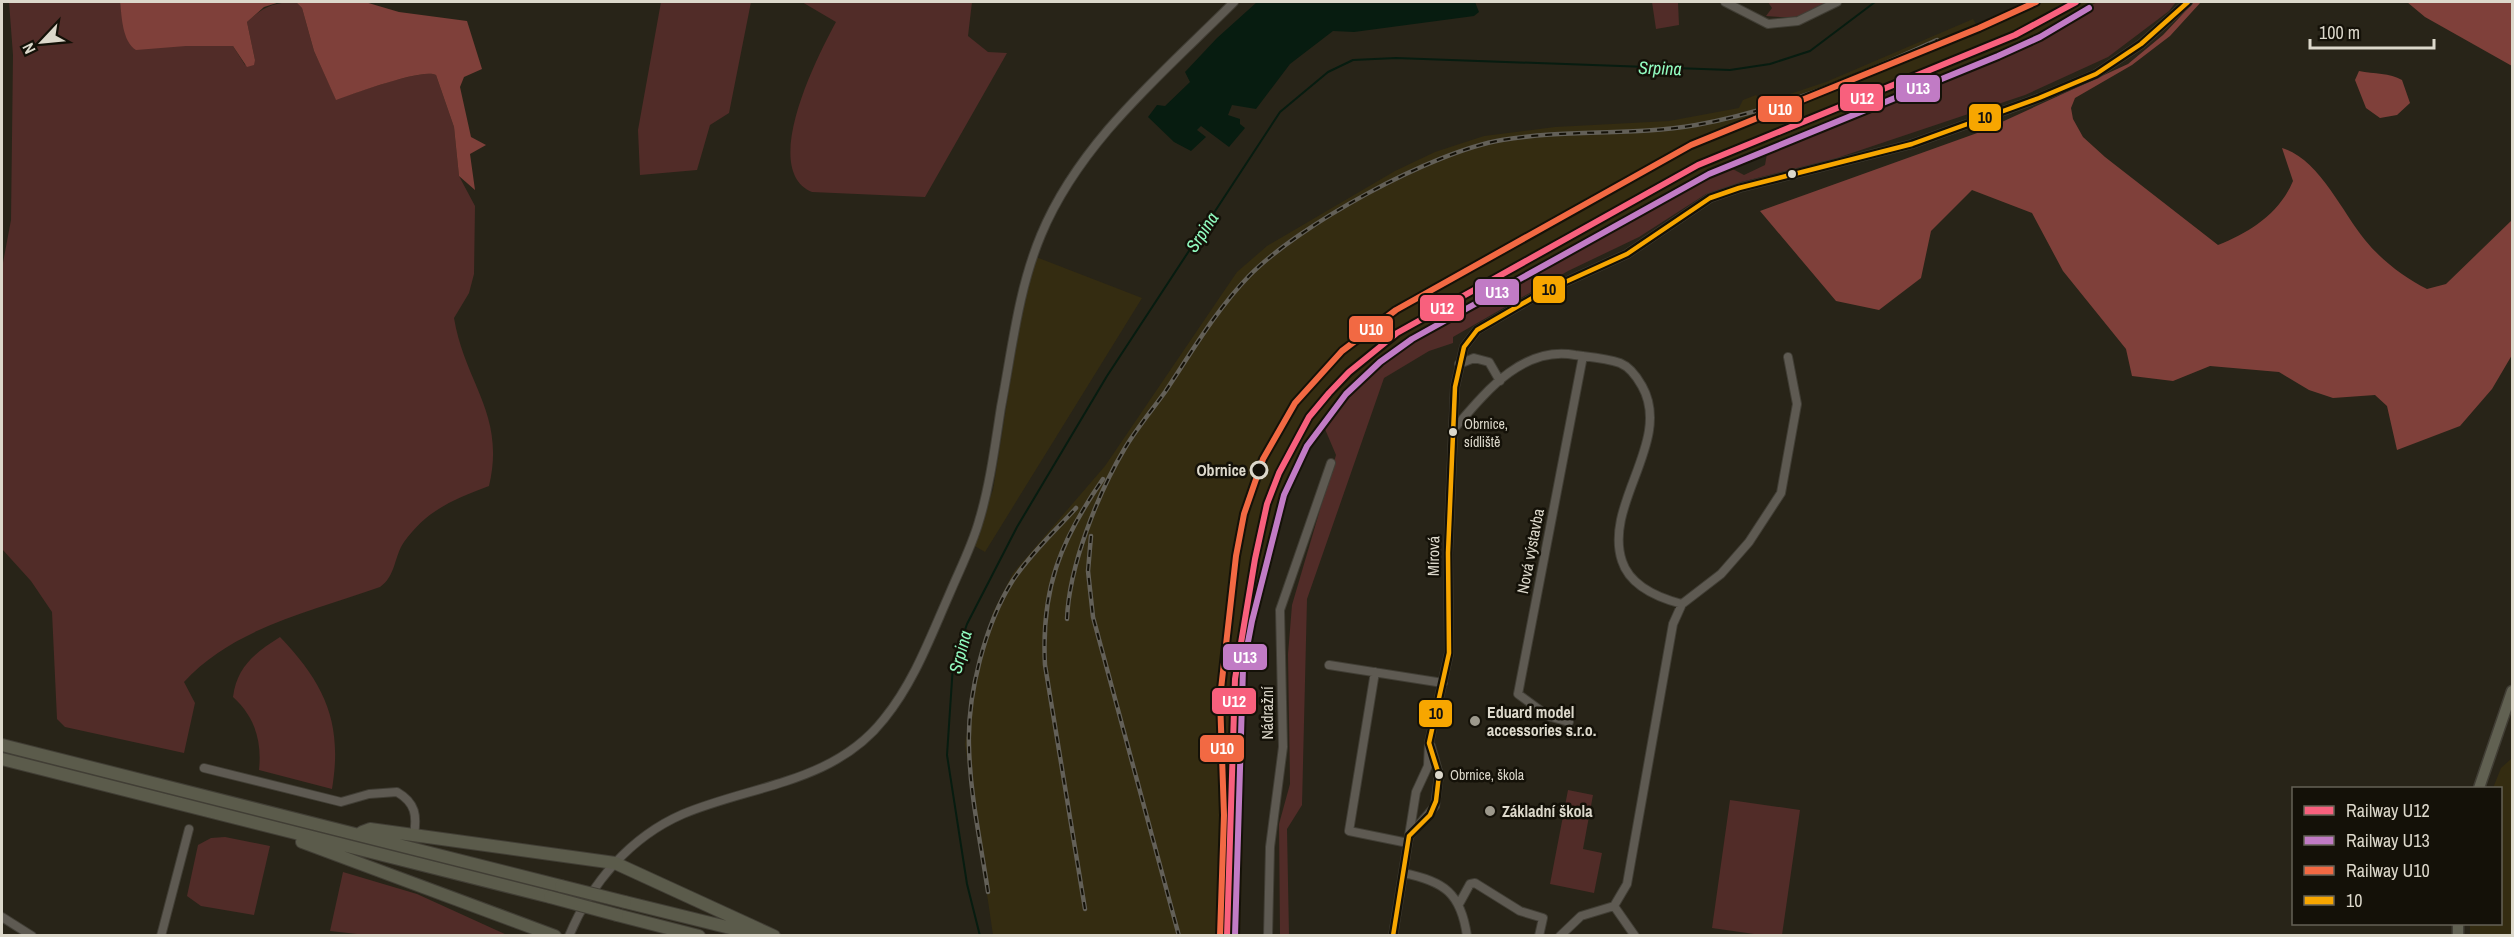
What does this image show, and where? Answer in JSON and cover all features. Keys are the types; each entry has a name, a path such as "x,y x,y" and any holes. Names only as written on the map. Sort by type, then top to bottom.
{"highway":[{"path":"2,745 764,936"},
{"path":"2,759 699,936"},
{"path":"265,826 555,936"},
{"path":"358,833 370,829 615,862 774,936"}],"main road":[{"path":"2480,787 2512,691"}],"street":[{"path":"568,936 587,898 615,862 648,834 686,813 813,772 854,746 888,714 918,667 979,522 1027,272 1057,200 1087,154 1124,112 1234,2"},
{"path":"1725,2 1768,24 1798,21 1837,2"},
{"name":"Mírová","path":"1408,840 1435,806 1439,775 1429,743 1449,653 1448,553 1453,430 1459,364 1464,347 1477,330 1542,292 1627,254 1710,198 1739,188 1912,144 2039,98 2096,74 2132,50 2188,2"},
{"path":"1453,430 1482,396 1513,369 1538,357 1568,353 1622,364 1636,375 1648,397 1652,418 1617,535 1622,562 1633,580 1663,599 1682,604"},
{"name":"Nová výstavba","path":"1569,722 1548,716 1518,694 1583,356"},
{"path":"1564,935 1573,921 1581,916 1614,906 1627,884 1673,624 1682,604 1721,574 1749,542 1781,493 1797,404 1788,357"},
{"path":"1459,364 1474,358 1489,362 1500,381"},
{"name":"Nádražní","path":"1268,936 1270,848 1283,747 1280,610 1331,463"},
{"path":"1329,665 1443,683"},
{"path":"1375,672 1349,831 1408,840"},
{"name":"Mírová","path":"1393,936 1416,792 1432,755"},
{"path":"204,768 341,802 369,794 397,792 412,804 417,818 414,835"},
{"path":"161,936 189,829"},
{"path":"1403,873 1436,882 1446,888 1459,904 1467,936"},
{"path":"1459,904 1465,890 1474,883 1520,910 1541,915 1543,918 1539,936"},
{"path":"1614,906 1635,936"},
{"path":"2,917 32,936"}],"shaded area":[{"path":"9,2 120,2 126,36 186,46 233,46 245,65 255,60 247,22 269,6 296,2 302,8 314,51 336,99 403,78 436,75 454,127 459,176 475,206 474,274 469,293 454,318 466,362 488,419 493,461 489,486 453,501 422,522 404,542 392,572 380,587 302,613 250,634 226,647 204,663 184,682 195,703 184,753 65,727 57,719 52,612 31,581 2,549 2,268 11,220 13,55"},
{"path":"120,2 280,2 264,7 247,22 255,60 254,65 247,67 233,46 186,46 136,50 125,35"},
{"path":"296,2 365,2 399,12 467,21 482,69 464,77 460,87 471,137 486,145 470,154 475,190 459,176 454,127 436,75 403,78 336,100 314,51 302,8"},
{"path":"661,2 751,2 729,113 710,125 697,170 640,175 638,130"},
{"path":"802,2 972,2 968,36 988,52 1007,53 925,197 812,192 797,180 791,161 792,137 797,111 817,59 836,22"},
{"path":"1257,2 1475,2 1479,12 1474,16 1354,32 1333,31 1290,64 1256,109 1232,105 1228,115 1240,119 1240,124 1245,128 1229,147 1201,126 1197,130 1206,137 1191,151 1174,142 1148,117 1157,105 1165,106 1190,82 1185,72 1217,38"},
{"path":"1652,2 1678,2 1679,25 1656,29"},
{"path":"1768,2 1827,2 1814,12 1782,17 1766,16 1772,8"},
{"path":"2039,2 2097,2 2039,37 1709,173 1412,339 1364,375 1322,422 1290,478 1256,602 1240,692 1239,788 1243,840 1240,935 993,935 965,744 980,658 993,612 1013,573 1105,466 1237,272 1267,246 1395,171 1435,152 1484,136 1555,127 1669,121 1739,108 1743,100 1756,95 1763,103 1826,82 1973,19 1979,29"},
{"path":"2097,2 2176,2 2169,11 2108,57 2025,95 1837,158 1741,182 1706,194 1639,237 1568,271 1453,337 1453,343 1429,351 1384,378 1307,599 1302,805 1287,829 1289,935 1280,936 1279,824 1290,784 1288,654 1292,605 1336,455 1322,422 1332,410 1375,367 1412,339 1684,187 1727,166 1744,175 1765,165 1768,148 2039,37"},
{"path":"2194,2 2201,2 2170,36 2132,65 2075,98 2071,108 2073,119 2083,137 2105,157 2218,245 2252,228 2280,203 2293,181 2282,148 2307,163 2318,175 2378,255 2410,280 2427,289 2446,284 2512,220 2512,355 2492,389 2460,426 2397,450 2387,406 2375,395 2333,398 2309,390 2279,372 2210,366 2173,381 2132,376 2126,349 2063,271 2032,213 1972,190 1931,231 1921,278 1879,310 1836,301 1760,211 1980,132 2128,64 2163,35"},
{"path":"2407,2 2512,2 2512,66 2425,17"},
{"path":"2359,71 2387,75 2402,80 2410,103 2397,115 2380,118 2366,108 2355,80"},
{"path":"1036,257 1142,298 985,552 973,545 993,490 1022,308"},
{"path":"280,637 309,671 327,706 335,744 332,789 259,770 258,739 252,721 233,697 239,677 249,661"},
{"path":"2512,758 2512,935 2470,935 2470,925 2502,925 2502,787 2493,787 2501,768"},
{"path":"1568,790 1593,795 1583,849 1602,853 1594,893 1550,884"},
{"path":"1730,800 1800,810 1782,935 1761,935 1712,928"},
{"path":"225,837 270,846 254,915 201,906 187,896 198,845 211,838"},
{"path":"343,872 417,894 507,935 375,936 330,931"}],"waterway":[{"name":"Srpina","path":"980,936 967,884 947,755 953,665 967,624 1017,527 1107,376 1280,112 1328,72 1353,60 1396,58 1730,70 1770,64 1810,51 1875,2"}],"railway":[{"path":"1067,619 1079,553 1095,508 1125,448 1204,332 1237,289 1271,256 1300,235 1368,193 1440,159 1473,147 1526,137 1672,128 1727,118 1819,90 1937,40"},
{"path":"1085,909 1045,665 1046,613 1056,567 1065,545 1075,524 1103,479"},
{"path":"988,892 974,801 969,747 971,705 980,660 994,617 1013,580 1035,551 1076,508"},
{"path":"1091,536 1088,571 1093,617 1179,936"}],"rail line":[{"name":"U10","path":"1220,936 1224,815 1220,698 1236,556 1244,514 1263,459 1295,403 1342,351 1396,310 1691,145 1979,28 2036,2"},
{"name":"U12","path":"1227,936 1235,679 1255,559 1267,504 1279,473 1309,417 1329,393 1349,372 1397,333 1698,165 2015,35 2076,2"},
{"name":"U13","path":"1235,936 1243,668 1252,621 1284,495 1307,446 1346,394 1380,362 1412,339 1709,174 1998,56 2040,37 2089,8"}],"transit line":[{"name":"10","path":"1393,936 1409,836 1430,815 1436,801 1439,775 1429,743 1449,653 1448,553 1455,387 1464,347 1477,330 1541,293 1627,254 1710,198 1739,188 1912,144 2039,98 2096,74 2141,44 2188,2"}],"place":[{"name":"Obrnice, sídliště","path":"1453,432"},
{"name":"Obrnice","path":"1259,470"},
{"name":"Eduard model accessories s.r.o.","path":"1475,721"},
{"name":"Obrnice, škola","path":"1439,775"},
{"name":"Základní škola","path":"1490,811"}]}
